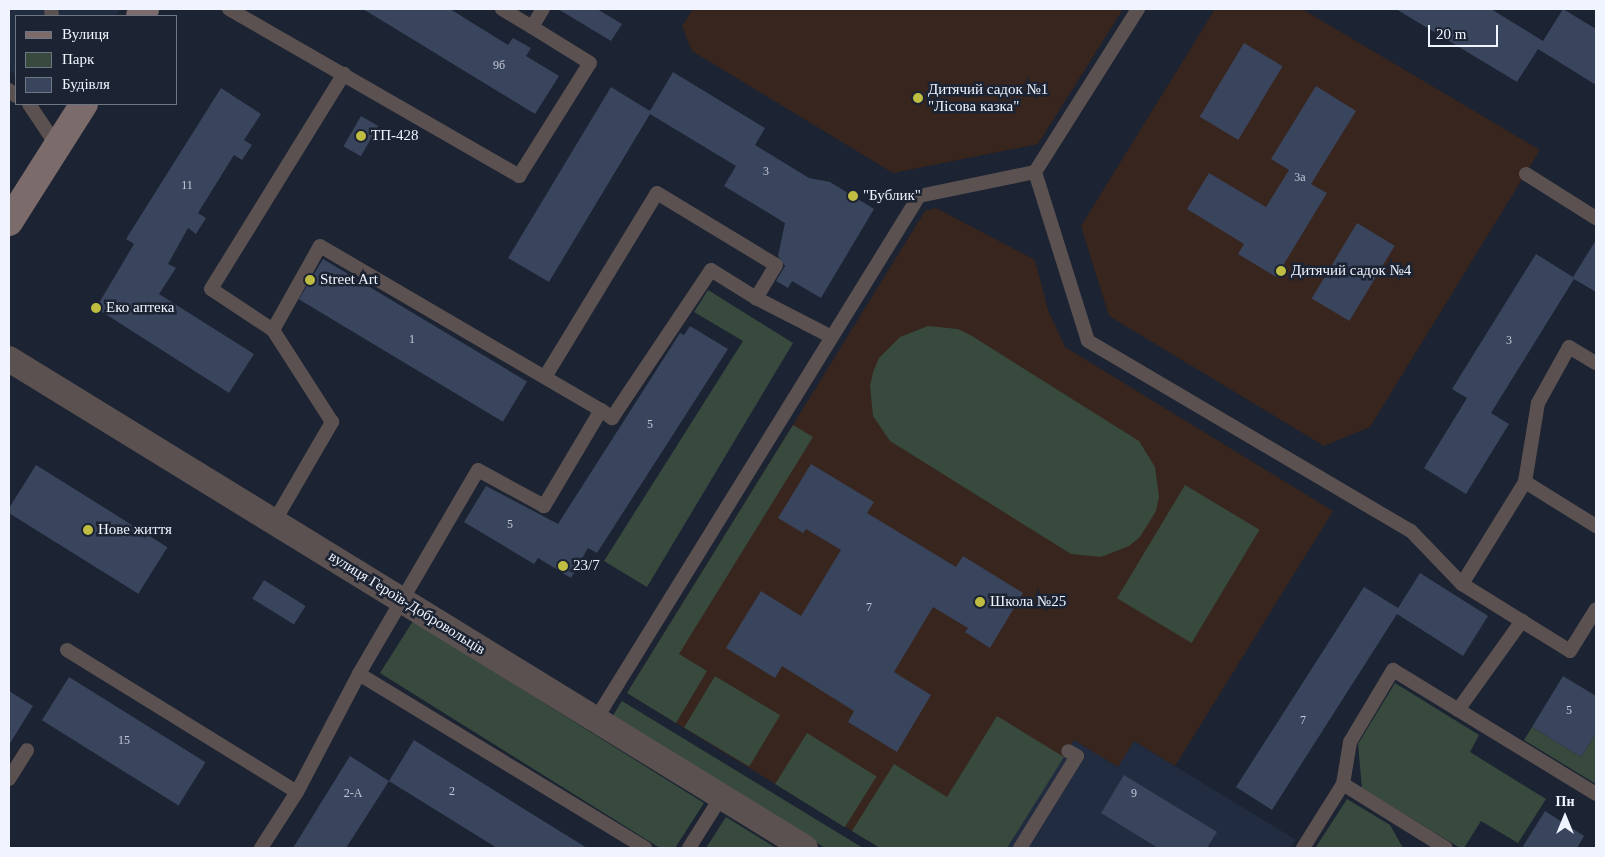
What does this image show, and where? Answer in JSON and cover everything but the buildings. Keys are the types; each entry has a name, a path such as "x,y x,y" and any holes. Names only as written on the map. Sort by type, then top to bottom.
{"main road":[{"path":"9,222 83,105"}],"street":[{"name":"вулиця Героїв-Добровольців","path":"9,359 805,848"}],"lane":[{"path":"229,9 519,176 590,63 502,9"},
{"path":"532,27 543,9"},
{"path":"596,719 919,196 1035,172 1138,9"},
{"path":"274,522 332,422 273,330 211,288 344,74"},
{"path":"29,105 57,146"},
{"path":"1035,172 1088,341 1411,531 1462,584 1570,651 1596,610"},
{"path":"1526,174 1596,218"},
{"path":"545,378 657,193 776,266 756,298"},
{"path":"273,330 320,246 612,418 711,270 756,298 832,337"},
{"path":"1462,584 1525,482 1538,403 1569,347 1596,362"},
{"path":"261,848 297,792 360,674 478,470 544,506 601,410"},
{"path":"1525,482 1596,526"},
{"path":"1458,710 1522,621"},
{"path":"67,650 297,792"},
{"path":"1303,848 1343,784 1350,742 1393,670 1596,794"},
{"path":"360,674 645,848"},
{"path":"9,779 27,750"},
{"path":"1020,848 1077,756 1068,751"},
{"path":"1343,784 1446,848"},
{"path":"689,848 721,797"}],"shaded area":[{"path":"9,9 120,9 116,15 15,15 15,75 9,69"},
{"name":"Дитячий садок №1 \"Лісова казка\"","path":"693,9 1123,9 1038,144 893,173 692,51 682,26"},
{"name":"Дитячий садок №4","path":"1215,9 1302,9 1540,150 1370,427 1324,446 1109,316 1081,226"},
{"name":"Школа №25","path":"936,208 1035,260 1048,310 1065,347 1333,511 1175,766 1134,741 1118,767 1074,740 1007,848 880,848 627,693 925,211"},
{"path":"1074,740 1118,767 1134,741 1296,840 1290,848 1007,848"}],"green space":[{"path":"708,290 793,343 647,587 604,561 743,341 694,312"},
{"path":"928,326 958,329 972,336 1139,441 1155,467 1159,497 1156,511 1140,537 1129,546 1101,557 1071,554 890,441 873,416 870,386 873,372 879,358 900,337"},
{"path":"793,425 813,437 679,654 707,671 676,723 627,693"},
{"path":"1185,485 1260,530 1192,643 1117,598"},
{"path":"413,621 704,803 675,848 660,848 380,673"},
{"path":"715,676 780,715 749,767 684,727"},
{"path":"1395,683 1479,735 1470,752 1546,799 1518,843 1481,821 1464,848 1460,848 1362,788 1358,744"},
{"path":"622,701 863,848 825,848 612,717"},
{"path":"997,716 1064,757 1007,848 880,848 852,831 894,764 947,797"},
{"path":"1532,727 1581,757 1596,733 1596,784 1524,740"},
{"path":"807,733 877,776 845,827 775,784"},
{"path":"1347,799 1390,825 1403,848 1316,847"},
{"path":"726,817 776,848 706,848"}],"place":[{"name":"Дитячий садок №1 \"Лісова казка\"","path":"918,98"},
{"name":"ТП-428","path":"361,136"},
{"name":"\"Бублик\"","path":"853,196"},
{"name":"Дитячий садок №4","path":"1281,271"},
{"name":"Street Art","path":"310,280"},
{"name":"Еко аптека","path":"96,308"},
{"name":"Нове життя","path":"88,530"},
{"name":"23/7","path":"563,566"},
{"name":"Школа №25","path":"980,602"}]}
